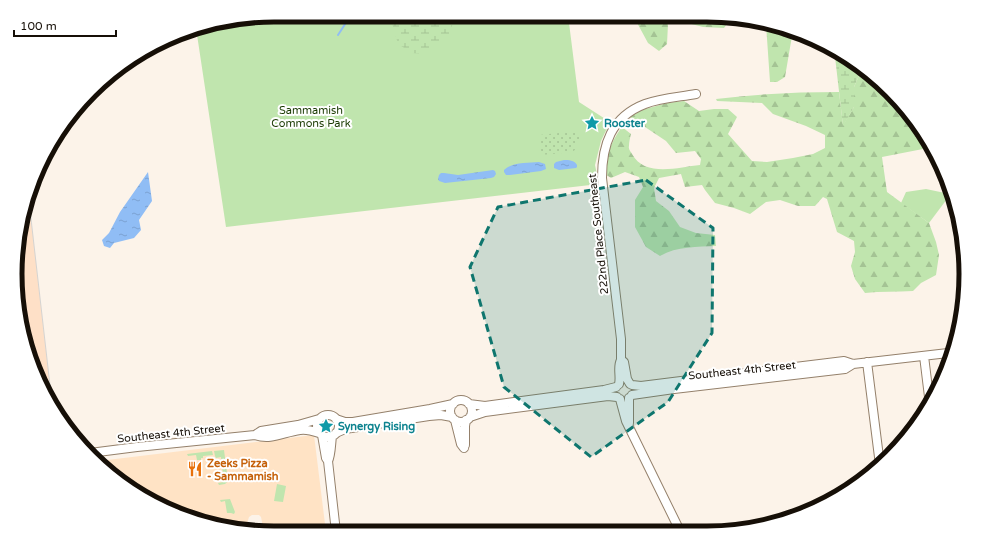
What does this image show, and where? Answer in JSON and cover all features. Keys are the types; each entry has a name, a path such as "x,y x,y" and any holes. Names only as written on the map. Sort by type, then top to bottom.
{"main road":[{"path":"26,228 43,375"},
{"path":"23,298 26,319"}],"street":[{"name":"222nd Place Southeast","path":"617,385 620,380 621,339 602,178 602,162 607,140 621,119 635,109 646,104 669,98 696,94"},
{"name":"Southeast 4th Street","path":"631,397 674,389 845,369 853,364 867,362 946,353"},
{"path":"924,356 929,393"},
{"name":"222nd Place Southeast","path":"621,360 624,362 627,379 631,384"},
{"name":"Southeast 4th Street","path":"631,384 641,386 844,361 853,364"},
{"path":"867,362 879,457"},
{"path":"335,526 328,462 321,434 317,425 319,419 323,416 330,415 345,422 353,422 430,409 453,404 459,400 466,401 469,404 485,406 604,390 624,382 631,384 633,390 631,397 629,428"},
{"path":"617,385 615,391 626,422 678,526"},
{"path":"321,434 328,437 345,429 429,416 441,415 454,418 461,422 477,414 485,412 602,397 625,400 631,397"},
{"path":"453,404 451,410 461,444 464,448 466,443 465,432 468,418 472,410 469,404"},
{"name":"Southeast 4th Street","path":"96,452 255,435 261,431 298,425 319,419"},
{"path":"328,462 334,434 339,429 336,419"},
{"name":"Southeast 4th Street","path":"255,435 262,438 279,436 299,430 307,430 321,434"}],"highlighted area":[{"path":"646,180 713,228 712,333 668,402 591,457 504,387 470,267 498,207"}],"shaded area":[{"path":"314,435 325,526 263,525 261,517 259,515 252,515 249,517 247,524 241,524 193,513 163,500 134,484 105,460"}],"green space":[{"name":"Sammamish Commons Park","path":"274,22 569,22 579,102 610,122 601,141 595,165 599,184 226,227 197,34 241,24"},
{"path":"453,22 449,34 426,54 412,53 398,44 392,23"},
{"path":"637,22 672,22 668,24 667,44 659,51 648,43"},
{"path":"684,22 727,23 724,28 703,27"},
{"path":"766,30 792,37 785,77 777,82 770,82"},
{"path":"835,57 860,74 854,87 854,107 843,126"},
{"path":"860,74 896,108 917,134 925,149 882,157 887,192 929,223 936,242 939,255 936,275 921,283 913,291 865,293 855,279 851,266 855,252 854,241 837,232 827,199 823,197 815,206 798,206 780,200 766,202 750,214 715,203 702,185 685,187 681,174 659,178 654,188 656,201 669,211 680,227 696,233 715,235 716,246 673,250 660,256 646,247 635,227 635,200 643,187 639,177 625,172 611,178 605,174 610,149 614,139 622,127 631,134 629,149 638,161 645,166 654,169 673,169 700,165 701,159 695,151 676,153 666,141 630,117 642,110 667,103 684,101 699,111 728,109 737,117 728,134 752,161 767,162 813,154 825,148 825,135 806,126 773,114 762,103 717,101 716,99 808,92 839,92 843,125 854,107 854,87"},
{"path":"579,131 580,140 576,141 577,147 573,152 541,155 539,135"},
{"path":"926,189 945,193 947,199 929,223 901,203 906,192"},
{"path":"224,450 228,481 225,484 219,485 218,483 224,482 221,457 216,458 214,451"},
{"path":"212,451 213,455 203,456 201,460 197,460 196,455 188,456 187,454"},
{"path":"277,484 286,486 283,502 274,501"},
{"path":"230,499 235,512 234,514 227,513 225,501 221,502 220,500"}],"water":[{"path":"564,160 573,161 576,163 577,167 559,170 554,168 554,164 556,162"},
{"path":"539,162 545,164 546,169 510,175 506,175 504,172 507,167 516,164"},
{"path":"493,170 496,174 491,178 445,183 439,181 438,179 441,173 458,175"},
{"path":"148,172 152,201 139,220 141,230 134,238 114,243 110,248 104,246 102,240 109,233 120,212"}],"waterway":[{"path":"338,35 346,22"}],"place":[{"name":"Rooster","path":"592,123"},
{"name":"Synergy Rising","path":"326,426"},
{"name":"Zeeks Pizza - Sammamish","path":"195,469"}]}
